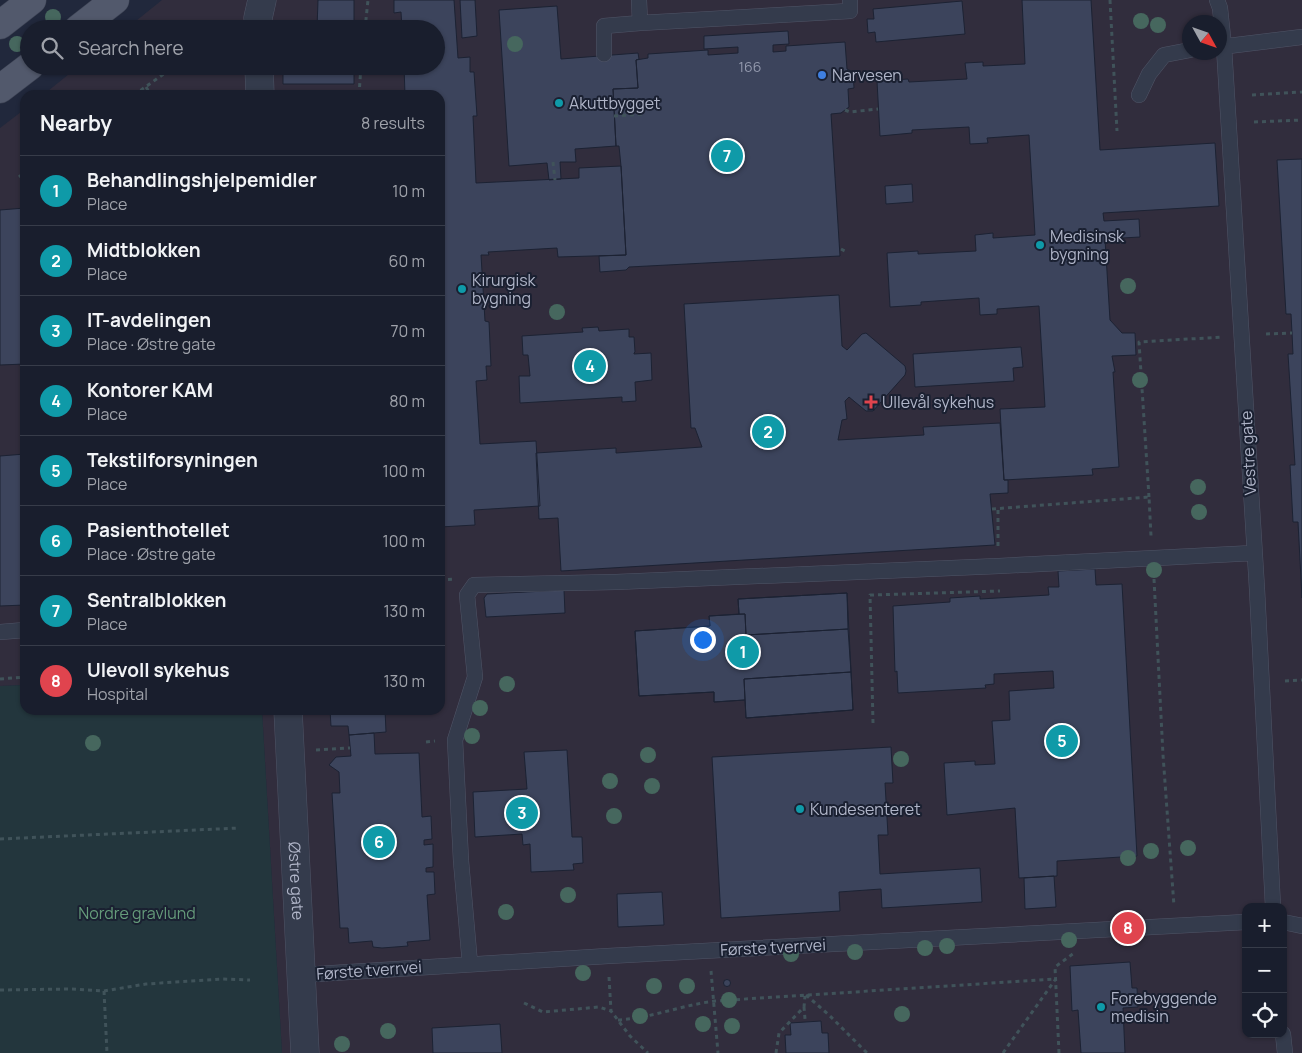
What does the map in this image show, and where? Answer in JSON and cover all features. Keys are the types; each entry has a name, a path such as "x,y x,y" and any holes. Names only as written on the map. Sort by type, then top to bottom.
{"main road":[{"path":"0,25 32,0"},
{"path":"89,20 115,0"},
{"path":"0,89 20,74"}],"street":[{"path":"258,20 262,0"},
{"path":"259,75 260,90"},
{"name":"Østre gate","path":"288,715 305,1053"}],"lane":[{"path":"639,0 640,23"},
{"path":"604,54 604,26 850,11 850,0"},
{"name":"Vestre gate","path":"1217,0 1220,15"},
{"path":"1227,46 1302,37"},
{"path":"1139,96 1149,74 1164,55 1182,52"},
{"name":"Vestre gate","path":"1223,60 1254,553 1273,903"},
{"path":"470,964 461,861 455,740 475,677 467,595 474,585 616,582 1254,553"},
{"path":"0,632 20,630"},
{"name":"Første tverrvei","path":"300,975 1242,922"},
{"path":"1287,923 1302,926"},
{"path":"1283,1038 1285,1053"}],"path":[{"path":"366,20 368,0"},
{"path":"1110,0 1117,131"},
{"path":"141,90 162,75"},
{"path":"359,90 360,75"},
{"path":"146,86 148,90"},
{"path":"1252,95 1302,92"},
{"path":"845,110 850,112 878,109"},
{"path":"614,116 644,114"},
{"path":"1254,122 1302,120"},
{"path":"554,162 555,180"},
{"path":"1266,334 1292,333"},
{"path":"1151,536 1139,342 1227,336"},
{"path":"992,509 1149,497"},
{"path":"998,509 998,548"},
{"path":"1154,578 1163,755 1174,906"},
{"path":"445,580 457,579"},
{"path":"873,723 870,595 1000,591"},
{"path":"0,679 20,677"},
{"path":"1285,681 1302,680"},
{"path":"426,742 438,741"},
{"path":"316,750 350,748"},
{"path":"0,839 239,828"},
{"path":"1059,1053 1055,967 1074,952 1083,952"},
{"path":"710,967 718,1053"},
{"path":"609,977 611,1011 630,1036 648,1053"},
{"path":"0,990 70,989 104,991 146,984 222,979 250,980"},
{"path":"618,1020 658,1015 696,1003 714,1001 1055,979"},
{"path":"1003,1053 1055,979"},
{"path":"104,991 107,1053"},
{"path":"805,995 805,1019"},
{"path":"805,995 830,1015 867,1053"},
{"path":"524,1004 543,1012 599,1008 611,1011"},
{"path":"776,1053 779,1033 804,1007"}],"shaded area":[{"name":"Ullevål sykehus","path":"162,0 1302,0 1302,1053 282,1053 262,715 445,715 445,90 49,90 68,75 445,75 445,20 137,20"},
{"path":"20,113 20,685 0,686 0,128"}],"green space":[{"name":"Nordre gravlund","path":"20,685 20,715 262,715 282,1053 0,1053 0,686"}],"building":[{"path":"318,0 354,0 354,20 317,20"},
{"name":"Kirurgisk bygning","path":"394,0 454,0 458,58 470,57 470,72 474,72 477,116 473,116 476,183 579,178 579,168 621,166 626,255 558,257 557,248 488,252 489,255 481,255 485,321 489,322 491,366 486,366 487,380 476,381 480,444 536,441 540,506 474,510 475,525 445,527 445,90 405,90 404,75 445,75 445,20 401,20 401,12 394,13"},
{"path":"460,0 475,0 477,36 462,38"},
{"name":"Medisinsk bygning","path":"1022,0 1091,0 1100,150 1215,143 1219,206 1103,213 1104,221 1139,219 1140,237 1105,239 1110,320 1122,333 1135,333 1136,355 1112,356 1115,372 1113,372 1119,467 1092,469 1093,475 1004,480 1000,409 1045,407 1039,306 997,309 997,314 980,315 979,298 921,302 921,305 890,307 887,253 918,251 918,254 976,251 975,235 993,233 993,238 1035,235 1029,135 987,138 988,143 970,144 969,127 912,130 912,133 880,136 877,81 908,79 909,82 967,79 965,63 983,62 983,66 1025,64"},
{"path":"962,1 965,34 876,42 875,32 868,33 867,19 874,19 873,9"},
{"name":"Akuttbygget","path":"557,6 561,59 638,53 639,59 636,60 638,88 613,89 616,146 575,149 576,162 560,162 561,179 549,180 547,163 509,166 499,10"},
{"path":"788,31 789,44 773,45 773,52 786,51 786,46 845,42 847,69 853,72 854,88 848,89 849,107 841,113 831,114 840,256 629,267 626,270 600,272 599,256 626,255 621,166 619,146 616,146 613,89 638,88 636,60 648,58 648,54 708,50 708,55 738,53 738,47 704,49 704,36"},
{"path":"283,75 354,75 354,84 283,84"},
{"path":"1302,159 1302,598 1298,522 1293,522 1290,465 1295,465 1288,354 1293,354 1291,314 1286,314 1277,160"},
{"path":"912,184 913,202 886,204 885,186"},
{"path":"20,208 20,364 0,365 0,210"},
{"path":"839,295 842,346 847,350 862,334 866,333 905,366 906,371 905,375 873,411 866,411 849,397 845,401 847,419 842,420 838,440 924,435 923,427 1000,423 1004,480 1008,480 1008,493 990,494 995,545 561,571 558,518 539,519 536,453 616,448 616,453 702,447 695,428 691,428 684,304"},
{"path":"598,327 599,331 629,329 629,337 634,337 634,354 651,353 652,380 635,382 636,401 622,402 622,397 520,403 519,376 530,376 528,355 523,355 522,336 583,332 582,328"},
{"path":"1021,347 1023,367 1013,368 1014,381 915,387 913,354"},
{"path":"20,454 20,605 0,606 0,456"},
{"path":"1095,569 1096,585 1122,584 1137,856 1057,861 1057,876 1019,878 1015,808 947,815 944,763 975,761 975,765 995,764 992,721 1010,720 1009,691 1054,688 1053,671 994,674 994,684 985,685 986,688 898,693 897,671 895,672 893,606 950,602 950,598 980,596 980,599 1049,595 1048,587 1059,587 1058,571"},
{"path":"564,590 565,613 486,617 484,598 487,594"},
{"path":"847,593 853,710 746,718 745,700 714,702 714,692 639,696 635,631 710,626 709,616 739,614 738,599"},
{"path":"847,593 848,629 746,635 745,614 739,614 738,599"},
{"path":"745,614 746,635 848,629 851,672 744,679 745,700 714,702 714,692 639,696 635,631 710,626 709,616"},
{"path":"851,672 853,710 746,718 744,679"},
{"path":"330,715 385,715 386,732 349,735 348,726 331,726"},
{"path":"374,733 375,754 419,753 422,817 431,816 432,839 424,840 424,845 433,844 433,867 426,868 426,872 434,872 435,894 427,895 430,940 407,942 408,946 382,948 373,947 372,941 349,943 348,928 340,928 332,793 340,793 339,772 329,765 336,757 351,756 349,735"},
{"name":"Kundesenteret","path":"891,747 893,783 885,783 888,835 878,835 880,874 980,868 982,902 882,908 881,889 839,892 840,911 721,918 712,757"},
{"path":"567,750 572,837 582,837 583,863 573,864 574,870 531,872 530,844 523,845 522,834 475,837 473,792 527,789 524,752"},
{"path":"1054,876 1056,907 1025,909 1024,878"},
{"path":"662,892 664,925 618,927 617,894"},
{"name":"Forebyggende medisin","path":"1130,962 1132,988 1137,988 1138,1007 1123,1008 1125,1053 1081,1053 1078,1010 1072,1011 1070,966"},
{"path":"727,979 731,983 727,987 723,983"},
{"path":"821,1021 822,1033 828,1033 829,1053 786,1053 785,1035 791,1035 790,1023"},
{"path":"500,1024 502,1053 433,1053 432,1028"}],"place":[{"name":"Narvesen","path":"822,75"},
{"name":"Akuttbygget","path":"559,103"},
{"name":"Sentralblokken","path":"727,156"},
{"name":"Medisinsk bygning","path":"1040,245"},
{"name":"Kirurgisk bygning","path":"462,289"},
{"name":"Kontorer KAM","path":"590,366"},
{"name":"Ullevål sykehus","path":"871,402"},
{"name":"Midtblokken","path":"768,432"},
{"name":"Behandlingshjelpemidler","path":"743,652"},
{"name":"Tekstilforsyningen","path":"1062,741"},
{"name":"Kundesenteret","path":"800,809"},
{"name":"IT-avdelingen","path":"522,813"},
{"name":"Pasienthotellet","path":"379,842"},
{"name":"Ulevoll sykehus","path":"1128,928"},
{"name":"Forebyggende medisin","path":"1101,1007"}]}
